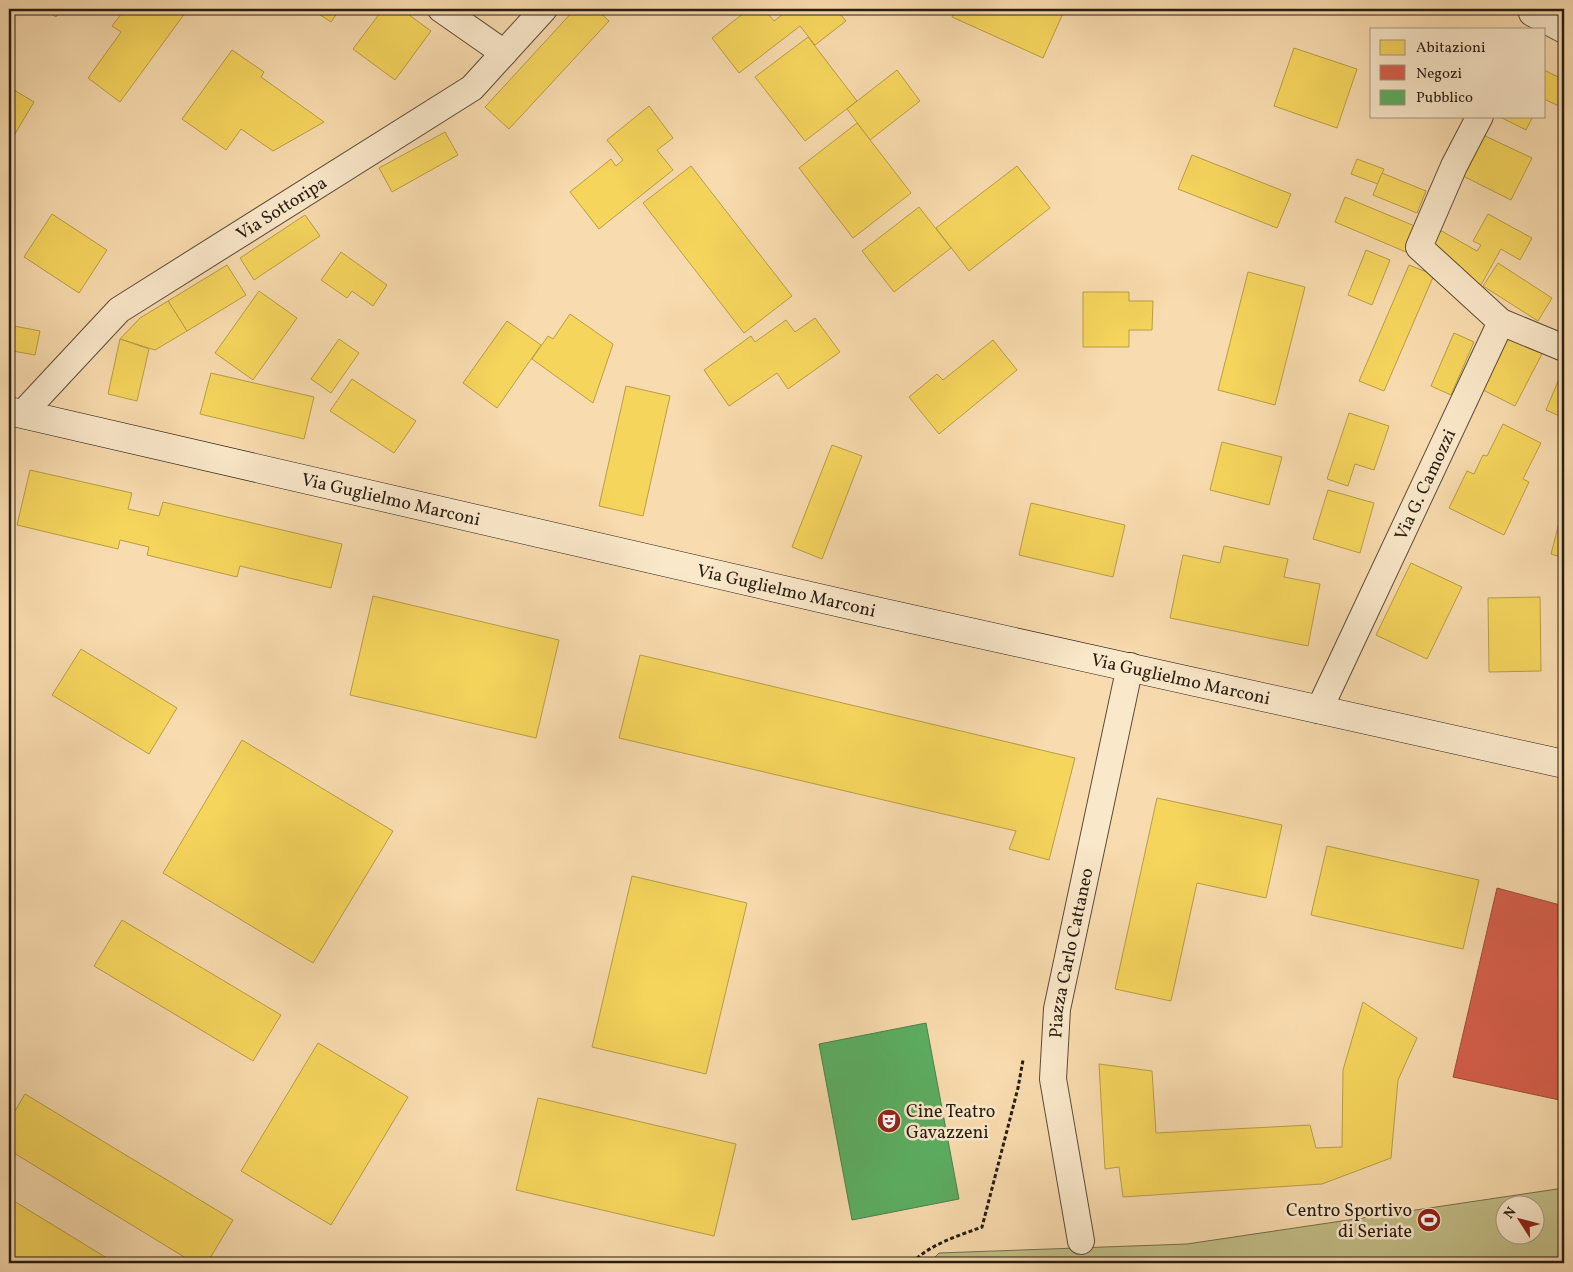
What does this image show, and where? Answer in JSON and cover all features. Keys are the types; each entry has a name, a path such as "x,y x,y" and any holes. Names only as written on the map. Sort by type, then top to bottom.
{"main road":[{"name":"Via Guglielmo Marconi","path":"16,412 871,609 1564,764"}],"street":[{"path":"441,9 504,53"},
{"name":"Via Sottoripa","path":"16,412 119,310 472,88 544,9"},
{"path":"1530,17 1564,30"},
{"path":"1479,118 1454,166 1419,247 1501,322 1564,348"},
{"name":"Via G. Camozzi","path":"1319,710 1501,322"},
{"name":"Piazza Carlo Cattaneo","path":"1081,1241 1053,1079 1057,1009 1130,666"}],"path":[{"path":"912,1263 922,1253 950,1239 982,1228 1024,1060"}],"shaded area":[{"name":"Centro Sportivo di Seriate","path":"1564,1188 1564,1263 929,1263 939,1253 1187,1244 1496,1198 1496,1244 1546,1244 1546,1194 1524,1194"}],"building: Abitazioni":[{"path":"44,9 62,9 56,17"},
{"path":"125,9 188,9 120,102 88,78 121,32 112,26"},
{"path":"311,9 340,9 331,22"},
{"path":"383,9 401,9 431,31 395,80 353,49"},
{"path":"575,9 596,9 609,21 509,129 485,107"},
{"path":"749,9 764,9 774,21 790,9 836,9 846,21 815,45 800,26 739,73 712,38"},
{"path":"956,9 1065,9 1043,58 952,17"},
{"path":"808,37 857,101 805,141 755,77"},
{"path":"1294,48 1357,69 1337,128 1274,106"},
{"path":"232,50 264,72 261,77 324,122 273,151 241,129 226,150 182,119"},
{"path":"897,70 920,101 870,140 847,109"},
{"path":"1546,71 1564,80 1564,101 1561,107 1546,100"},
{"path":"9,87 34,102 9,144"},
{"path":"649,106 673,138 657,150 673,170 599,229 570,192 611,159 616,166 623,160 607,140"},
{"path":"1502,118 1532,118 1526,130"},
{"path":"857,123 911,193 853,238 799,168"},
{"path":"445,132 458,155 392,192 379,168"},
{"path":"1483,135 1532,158 1511,200 1463,176"},
{"path":"1192,155 1291,194 1277,228 1178,189"},
{"path":"1357,159 1384,169 1378,184 1351,174"},
{"path":"691,166 792,296 744,333 643,203"},
{"path":"1017,166 1050,208 969,271 936,228"},
{"path":"1382,173 1426,191 1417,213 1373,195"},
{"path":"1345,197 1417,227 1406,252 1335,222"},
{"path":"919,207 951,248 894,292 862,251"},
{"path":"52,214 107,250 79,293 24,257"},
{"path":"1488,214 1532,238 1520,260 1501,249 1481,285 1426,251 1438,229 1477,251 1481,245 1473,241"},
{"path":"305,215 320,236 254,280 240,258"},
{"path":"1366,250 1390,260 1372,305 1348,295"},
{"path":"341,252 387,285 373,306 352,291 347,298 321,280"},
{"path":"1498,263 1552,298 1538,321 1483,286"},
{"path":"227,265 246,295 187,331 168,301"},
{"path":"1409,265 1434,275 1384,391 1359,381"},
{"path":"1248,272 1305,287 1275,405 1218,390"},
{"path":"259,291 297,318 253,380 215,353"},
{"path":"1083,292 1129,292 1129,301 1153,301 1152,330 1129,330 1129,347 1083,347"},
{"path":"168,301 187,331 155,350 120,339 140,318"},
{"path":"570,314 613,344 593,403 532,359 548,336 553,339"},
{"path":"815,318 840,352 788,389 777,373 729,406 704,370 751,336 755,342 786,320 795,332"},
{"path":"507,321 541,345 497,408 463,383"},
{"path":"9,325 40,331 35,355 13,351 9,370"},
{"path":"1454,333 1474,342 1451,395 1431,386"},
{"path":"1505,333 1543,352 1515,406 1479,388"},
{"path":"120,339 149,349 137,401 108,394"},
{"path":"339,339 359,353 331,393 311,379"},
{"path":"993,340 1017,370 939,434 909,397 937,374 943,380"},
{"path":"1564,367 1564,418 1546,410"},
{"path":"211,373 314,397 304,439 200,414"},
{"path":"352,379 416,421 394,453 330,411"},
{"path":"626,386 670,396 643,516 599,506"},
{"path":"1349,413 1389,426 1374,470 1355,464 1348,486 1327,479"},
{"path":"1503,424 1541,443 1523,479 1529,482 1504,535 1449,508 1467,471 1474,474 1483,455 1487,456"},
{"path":"1222,442 1282,457 1269,505 1210,490"},
{"path":"832,445 862,456 822,559 792,547"},
{"path":"30,470 132,493 128,509 159,516 163,502 342,544 331,588 240,566 237,577 147,555 149,547 120,540 118,549 17,525"},
{"path":"1328,490 1374,503 1360,553 1313,539"},
{"path":"1031,503 1125,525 1113,577 1019,555"},
{"path":"1564,504 1564,558 1551,554"},
{"path":"1224,546 1288,559 1284,577 1320,584 1308,646 1170,618 1183,555 1220,563"},
{"path":"1411,563 1462,587 1427,659 1376,635"},
{"path":"373,596 559,640 536,738 350,695"},
{"path":"1540,597 1541,671 1489,672 1488,598"},
{"path":"81,649 177,708 149,754 52,695"},
{"path":"640,655 1075,758 1049,860 1009,849 1016,831 619,738"},
{"path":"242,740 393,831 313,963 163,873"},
{"path":"1157,798 1282,825 1266,898 1197,883 1171,1001 1115,989"},
{"path":"1327,846 1479,880 1463,949 1311,915"},
{"path":"632,876 747,903 706,1074 592,1047"},
{"path":"122,920 281,1015 253,1061 94,966"},
{"path":"1363,1002 1417,1038 1398,1080 1391,1158 1322,1184 1123,1197 1119,1167 1105,1169 1099,1064 1152,1071 1156,1133 1310,1125 1316,1148 1342,1147 1343,1070"},
{"path":"318,1043 408,1097 331,1225 241,1171"},
{"path":"25,1094 233,1220 207,1263 194,1263 9,1150 9,1121"},
{"path":"538,1098 736,1144 714,1236 516,1190"},
{"path":"9,1198 115,1263 9,1263"}],"building: Negozi":[{"path":"1497,888 1564,906 1564,1101 1453,1077"}],"building: Pubblico":[{"name":"Cine Teatro Gavazzeni","path":"926,1023 959,1199 852,1220 819,1044"}],"place":[{"name":"Cine Teatro Gavazzeni","path":"889,1121"},
{"name":"Centro Sportivo di Seriate","path":"1429,1220"}]}
